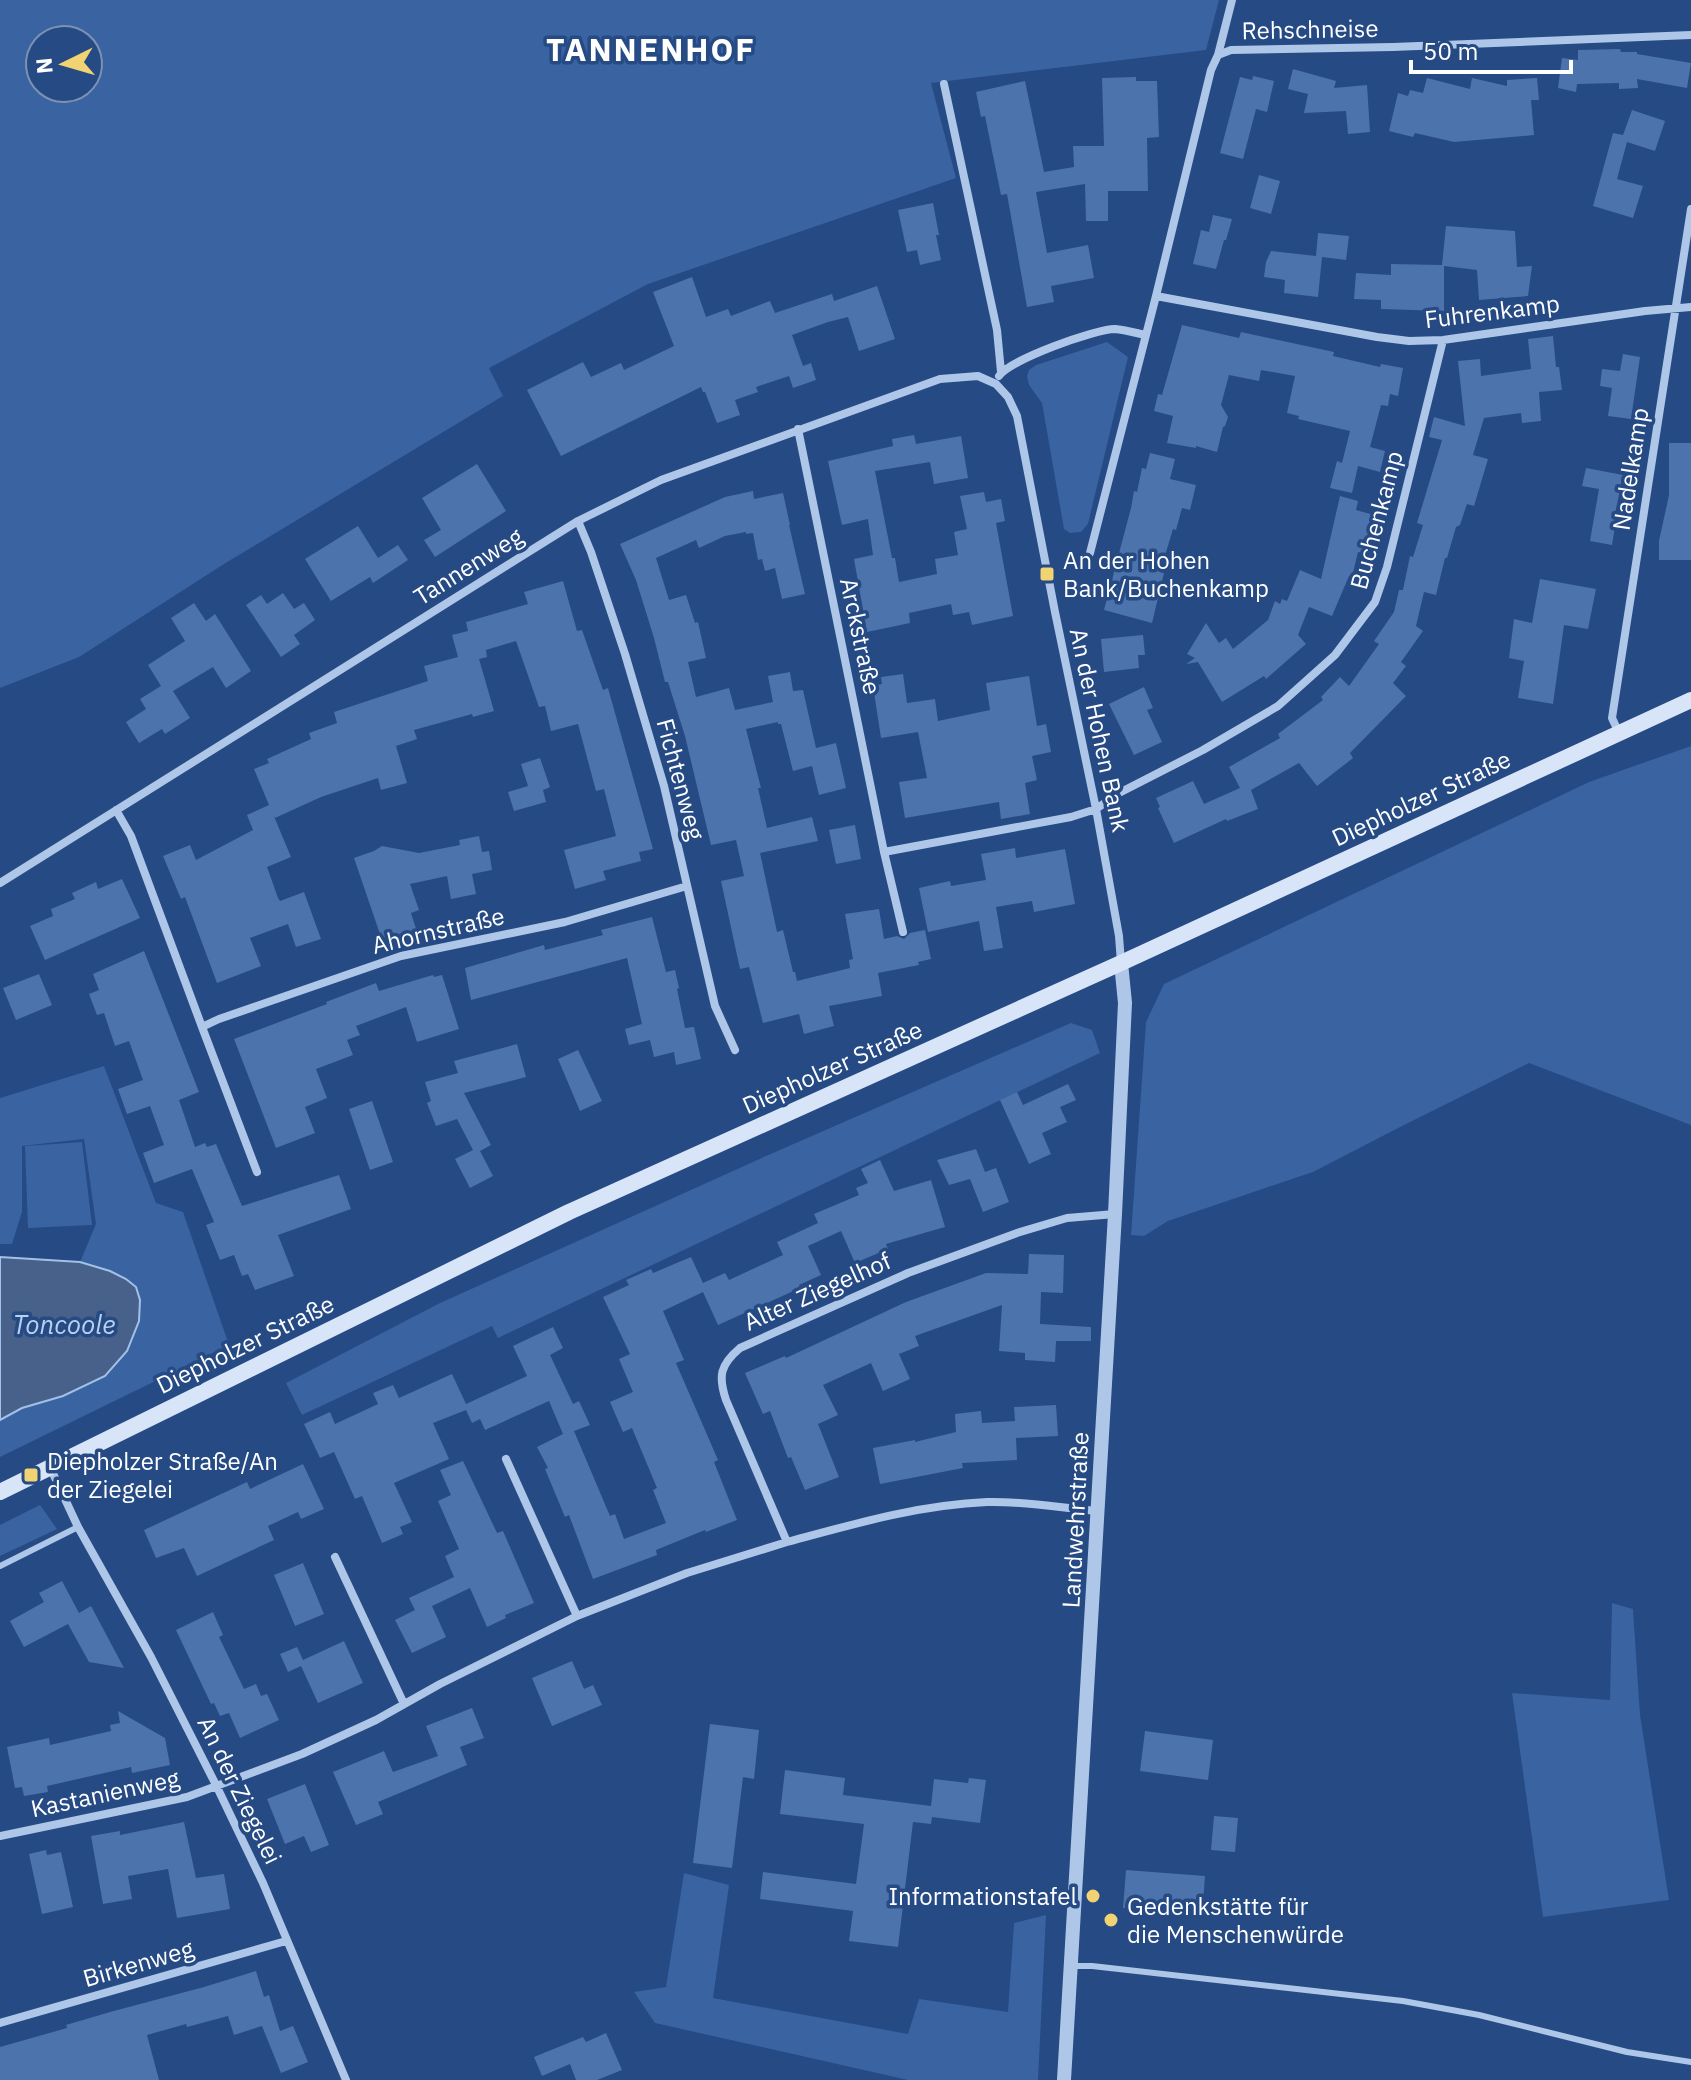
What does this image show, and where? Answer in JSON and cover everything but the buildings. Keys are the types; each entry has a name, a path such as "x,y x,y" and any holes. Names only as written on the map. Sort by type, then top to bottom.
{"main road":[{"name":"Diepholzer Straße","path":"0,1492 569,1212 1121,963 1691,700"}],"street":[{"path":"1090,553 1211,70 1232,0"},
{"name":"Rehschneise","path":"1218,55 1231,50 1691,35"},
{"path":"944,84 997,330 1001,372 996,384"},
{"name":"Nadelkamp","path":"1619,733 1612,718 1691,209"},
{"name":"Fuhrenkamp","path":"1156,296 1409,341 1443,340 1691,307"},
{"path":"1001,372 1022,359 1096,333 1115,329 1146,335"},
{"name":"Buchenkamp","path":"1096,809 1119,793 1203,750 1278,706 1335,655 1375,602 1387,567 1443,340"},
{"name":"Tannenweg","path":"0,883 578,521 661,480 940,379 978,376 996,384"},
{"name":"An der Hohen Bank","path":"996,384 1008,397 1017,416 1096,809 1121,963"},
{"name":"Arckstraße","path":"798,429 903,932"},
{"name":"Fichtenweg","path":"578,521 625,654 664,786 715,1006 735,1050"},
{"path":"884,852 1071,817 1096,809"},
{"path":"116,810 131,836 257,1172"},
{"name":"Ahornstraße","path":"202,1027 390,959 565,922 687,886"},
{"name":"Landwehrstraße","path":"1064,2080 1115,1214 1125,1003 1121,963"},
{"name":"Alter Ziegelhof","path":"787,1542 721,1386 722,1370 729,1357 740,1348 908,1273 1067,1218 1115,1214"},
{"path":"506,1459 577,1616"},
{"name":"An der Ziegelei","path":"50,1466 78,1527 151,1657 216,1785 263,1883 346,2080"},
{"path":"216,1785 302,1754 376,1720 577,1616 687,1573 904,1511 992,1502 1098,1511"},
{"path":"335,1557 404,1704"},
{"name":"Kastanienweg","path":"0,1836 187,1797 216,1785"},
{"name":"Birkenweg","path":"0,2023 286,1941"}],"lane":[{"path":"0,1566 78,1527"},
{"path":"1071,1966 1403,2001 1479,2015 1627,2052 1691,2062"}],"shaded area":[{"path":"0,0 1219,0 1206,50 931,83 956,178 648,284 489,368 503,396 224,564 79,657 0,688"},
{"path":"1107,342 1128,357 1088,524 1081,532 1070,533 1064,529 1042,403 1029,385 1027,376 1036,365"},
{"path":"1691,746 1691,1125 1529,1063 1313,1172 1168,1221 1144,1236 1131,1235 1146,1022 1164,984 1589,782"},
{"path":"1071,1023 1092,1030 1100,1053 498,1338 492,1326 302,1415 286,1383 438,1304"},
{"path":"104,1066 156,1203 183,1212 229,1345 0,1457 0,1420 22,1408 63,1396 110,1271 80,1262 96,1224 84,1139 22,1146 22,1212 12,1244 0,1244 0,1098"},
{"path":"82,1142 92,1225 28,1228 25,1146"},
{"path":"40,1505 57,1529 0,1556 0,1525"},
{"path":"1612,1603 1633,1609 1640,1715 1669,1900 1543,1917 1512,1693 1610,1700"},
{"path":"684,1873 729,1885 713,1998 908,2034 919,1999 1008,2012 1014,1923 1046,1915 1038,2080 908,2080 655,2023 634,1992 666,1987"}],"water":[{"name":"Toncoole","path":"0,1257 80,1262 110,1271 136,1287 140,1300 139,1321 127,1351 105,1376 63,1396 22,1408 0,1420"}],"place":[{"name":"An der Hohen Bank/Buchenkamp","path":"1047,574"},
{"name":"Diepholzer Straße/An der Ziegelei","path":"31,1475"},
{"name":"Informationstafel","path":"1093,1896"},
{"name":"Gedenkstätte für die Menschenwürde","path":"1111,1920"}],"district":[{"name":"TANNENHOF","path":"651,49"}]}
